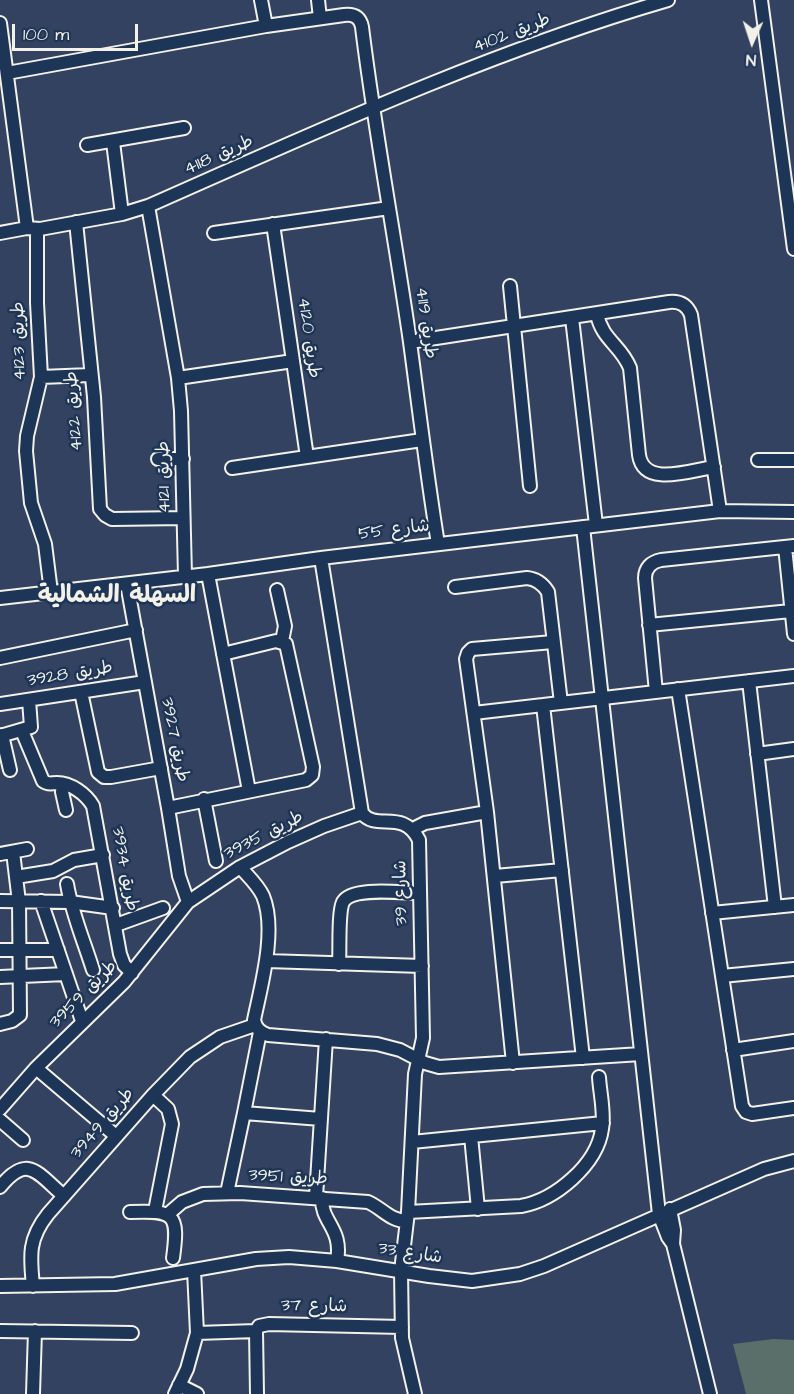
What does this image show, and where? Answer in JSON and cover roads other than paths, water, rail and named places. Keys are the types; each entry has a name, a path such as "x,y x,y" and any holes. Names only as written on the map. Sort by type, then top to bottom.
{"street":[{"path":"261,0 266,26"},
{"path":"7,73 320,18 318,0"},
{"name":"طريق 4102","path":"372,108 596,21 668,0"},
{"path":"761,0 794,249"},
{"name":"طريق 4119","path":"320,18 354,15 361,22 438,544"},
{"name":"طريق 4123","path":"0,23 32,229 41,377 27,436 26,451 31,503 45,544 51,592"},
{"name":"طريق 4118","path":"76,222 148,206 372,108"},
{"path":"87,145 184,128"},
{"path":"113,142 122,213"},
{"name":"طريق 4121","path":"148,206 178,378 183,459 185,576"},
{"path":"214,233 389,208"},
{"path":"0,233 76,222"},
{"name":"طريق 4122","path":"76,222 94,397 99,505 102,513 108,518 183,518"},
{"name":"طريق 4120","path":"273,224 307,457"},
{"path":"510,286 530,486"},
{"path":"410,342 675,301 685,306 689,310 720,511"},
{"path":"597,314 601,329 625,357 630,368 639,455 644,468 652,474 662,475 714,466"},
{"path":"572,318 596,525"},
{"path":"178,378 293,361"},
{"path":"41,377 90,375"},
{"path":"232,468 422,440"},
{"path":"158,459 183,459"},
{"path":"758,460 794,460"},
{"name":"شارع 55","path":"0,598 720,511 794,512"},
{"path":"583,527 641,1054 668,1237 673,1244 710,1394"},
{"path":"656,692 645,574 654,562 789,547 794,634"},
{"path":"321,558 362,813 370,819 406,824 413,830 425,822 487,812"},
{"path":"208,574 249,791"},
{"path":"455,587 527,578 543,585 548,592 561,703"},
{"name":"طريق 3927","path":"127,584 179,876 188,902"},
{"path":"168,807 306,780 313,773 288,649 282,641 285,626 277,590"},
{"path":"649,625 791,611"},
{"path":"0,658 136,630"},
{"path":"223,654 282,641"},
{"path":"513,1063 495,876 467,656 472,649 553,642"},
{"path":"474,713 794,676"},
{"path":"749,681 776,907"},
{"name":"طريق 3928","path":"0,704 145,682"},
{"path":"678,689 742,1106 746,1112 752,1114 794,1108"},
{"path":"81,692 95,766 101,775 111,777 161,768"},
{"path":"10,770 1,736 30,728 32,725 29,700"},
{"path":"543,705 583,1058"},
{"name":"طريق 3934","path":"22,731 43,781 48,784 63,784 85,795 93,806 121,958 126,968 132,973"},
{"path":"757,754 794,749"},
{"path":"63,784 62,792 66,810"},
{"path":"204,799 216,861"},
{"name":"طريق 3935","path":"188,902 240,867 305,834 362,813"},
{"name":"شارع 39","path":"413,830 419,840 423,1030 415,1080 407,1217 401,1271 402,1338 414,1394"},
{"path":"0,854 27,849"},
{"path":"0,1024 12,1021 20,1015 19,902 13,852"},
{"path":"16,877 53,871 74,860 103,855"},
{"path":"227,1193 261,1031 254,1020 267,961 266,904 257,886 240,867"},
{"path":"495,876 562,870"},
{"path":"68,884 70,902 93,970"},
{"path":"339,964 341,908 347,898 358,892 420,893"},
{"path":"0,901 70,902 113,908"},
{"path":"41,901 82,1021"},
{"name":"طريق 3959","path":"0,1109 36,1068 132,973 188,902"},
{"path":"712,913 794,905"},
{"path":"116,925 163,908"},
{"path":"0,950 58,950"},
{"path":"267,961 422,966"},
{"path":"722,976 794,969"},
{"path":"0,977 66,974"},
{"name":"طريق 3949","path":"33,1286 30,1261 32,1244 43,1221 153,1095 199,1050 220,1037 261,1031 388,1046 439,1067 641,1054"},
{"path":"326,1040 319,1198 323,1212 338,1238 337,1261"},
{"path":"733,1050 794,1041"},
{"path":"36,1068 116,1136"},
{"path":"407,1217 521,1206 535,1203 549,1196 579,1171 589,1159 600,1137 603,1123 599,1077"},
{"path":"153,1095 168,1109 172,1124 161,1213"},
{"path":"244,1113 321,1119"},
{"path":"0,1120 23,1140"},
{"path":"412,1142 603,1123"},
{"path":"471,1136 478,1209"},
{"name":"شارع 33","path":"0,1286 115,1284 256,1259 289,1257 337,1261 472,1281 520,1274 544,1266 764,1169 794,1161"},
{"path":"0,1187 14,1172 19,1169 29,1169 64,1196"},
{"name":"طريق 3951","path":"161,1213 195,1196 227,1193 368,1202 392,1218 407,1217"},
{"path":"130,1212 161,1213 172,1219 176,1230 173,1258"},
{"path":"194,1270 197,1333 177,1389 197,1394"},
{"name":"شارع 37","path":"197,1333 256,1331 259,1326 269,1324 402,1327"},
{"path":"0,1331 132,1333"},
{"path":"33,1394 35,1331"},
{"path":"256,1331 257,1394"}],"district":[{"name":"السهلة الشمالية","path":"117,597"}]}
